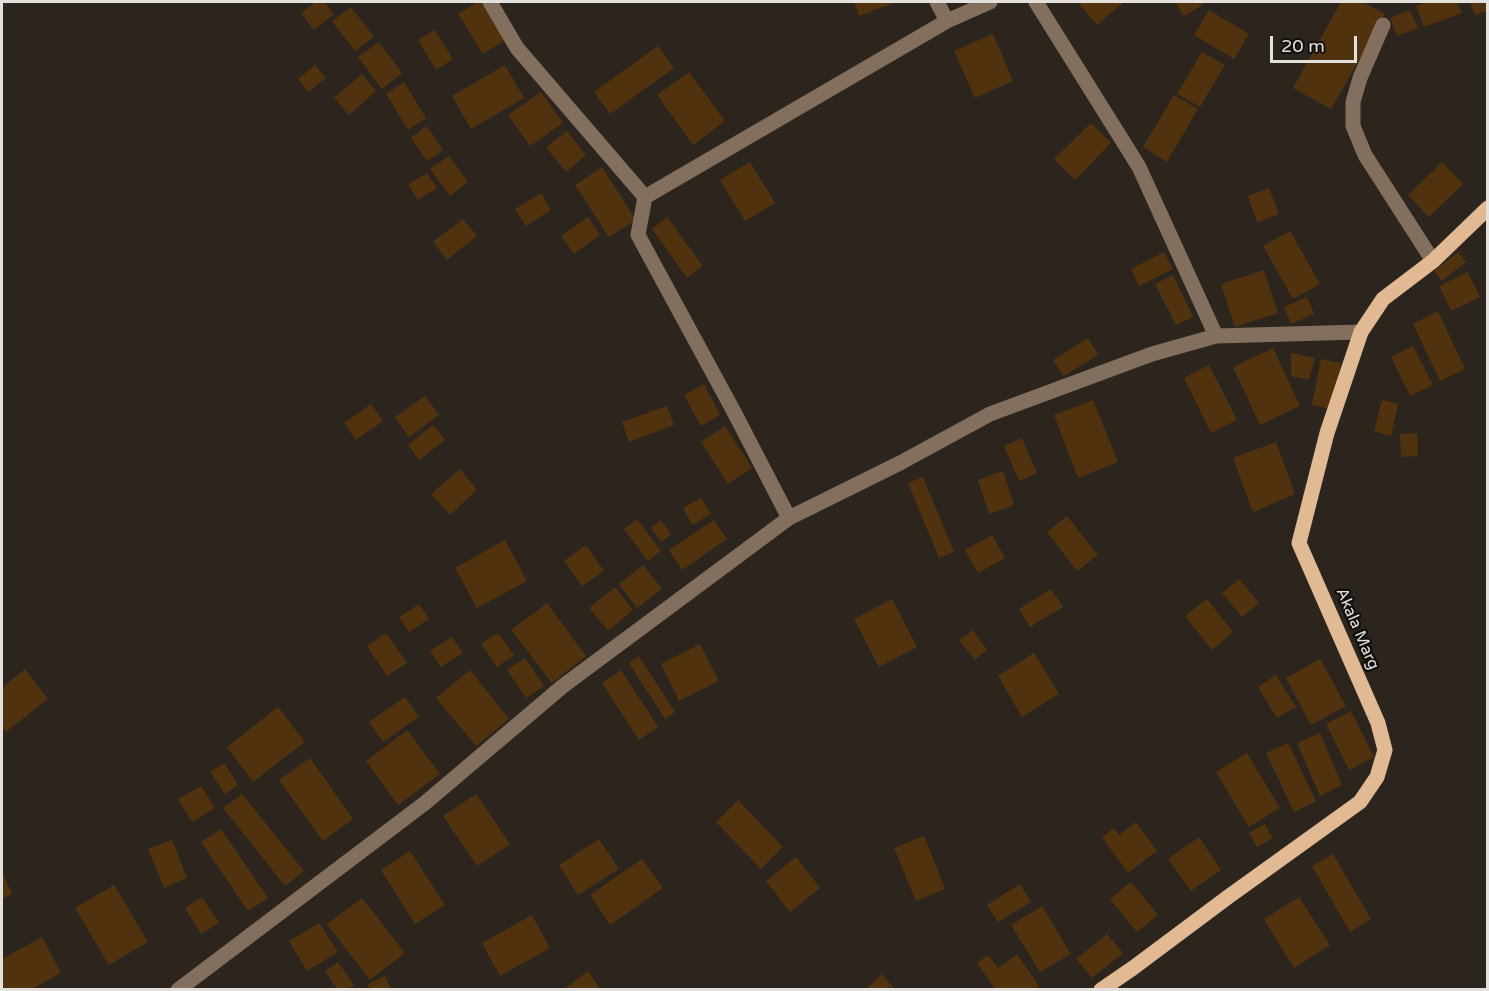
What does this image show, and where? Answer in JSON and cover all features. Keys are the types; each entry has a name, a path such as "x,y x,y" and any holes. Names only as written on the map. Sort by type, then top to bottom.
{"main road":[{"name":"Akala Marg","path":"1101,990 1360,802 1377,777 1385,750 1378,723 1299,543 1327,434 1361,332 1383,299 1433,261 1488,208"}],"street":[{"path":"490,2 517,48 645,197"},
{"path":"937,2 947,21"},
{"path":"789,518 638,235 645,197 947,21 990,2"},
{"path":"1036,2 1139,167 1216,336"},
{"path":"1383,25 1360,78 1353,102 1353,126 1365,155 1433,261"},
{"path":"178,990 425,803 563,686 789,518 900,463 990,414 1152,354 1216,336 1361,332"}],"building":[{"path":"316,2 324,2 334,14 314,30 301,13"},
{"path":"481,2 505,40 483,54 458,14"},
{"path":"854,2 896,2 859,16"},
{"path":"1077,2 1124,2 1097,25"},
{"path":"1175,2 1207,2 1184,16"},
{"path":"1341,2 1363,2 1385,14 1331,109 1293,88"},
{"path":"1427,2 1457,2 1462,13 1424,27 1416,6"},
{"path":"1470,2 1488,2 1488,11 1475,15"},
{"path":"351,7 374,37 355,51 332,21"},
{"path":"1209,10 1249,34 1234,59 1194,35"},
{"path":"1410,10 1418,28 1397,36 1390,18"},
{"path":"435,30 453,59 436,70 418,40"},
{"path":"993,34 1013,81 975,98 954,51"},
{"path":"379,42 402,73 382,89 358,57"},
{"path":"658,46 674,68 610,114 594,92"},
{"path":"1202,52 1225,65 1200,107 1177,94"},
{"path":"315,65 326,78 308,92 298,79"},
{"path":"505,65 524,98 471,129 452,96"},
{"path":"689,72 725,121 693,145 657,95"},
{"path":"362,74 376,91 349,115 334,98"},
{"path":"404,82 426,118 408,130 386,94"},
{"path":"541,92 563,123 530,146 508,115"},
{"path":"1174,95 1198,109 1167,162 1143,147"},
{"path":"1091,123 1111,143 1075,180 1054,159"},
{"path":"427,126 443,150 427,161 411,138"},
{"path":"567,131 586,155 566,172 546,147"},
{"path":"449,156 468,182 450,196 430,169"},
{"path":"750,162 775,203 745,221 720,180"},
{"path":"1442,162 1463,184 1429,217 1408,195"},
{"path":"602,167 636,220 609,237 575,185"},
{"path":"427,173 437,188 418,200 408,184"},
{"path":"1269,188 1279,214 1257,222 1248,196"},
{"path":"541,193 551,210 526,226 515,209"},
{"path":"588,217 600,235 574,254 561,236"},
{"path":"667,217 703,266 687,278 652,229"},
{"path":"463,219 477,236 447,260 433,242"},
{"path":"1290,231 1320,284 1293,299 1263,246"},
{"path":"1164,252 1173,269 1139,286 1131,269"},
{"path":"1458,252 1466,262 1442,281 1434,271"},
{"path":"1264,270 1278,313 1235,327 1221,284"},
{"path":"1468,272 1480,297 1451,311 1439,286"},
{"path":"1173,275 1193,317 1176,325 1155,284"},
{"path":"1307,297 1314,314 1291,324 1284,307"},
{"path":"1438,311 1465,369 1440,381 1413,324"},
{"path":"1088,338 1098,355 1064,376 1053,360"},
{"path":"1413,346 1433,385 1410,396 1391,357"},
{"path":"1273,348 1300,406 1260,425 1233,367"},
{"path":"1291,353 1315,358 1309,380 1291,376"},
{"path":"1321,359 1341,363 1331,409 1312,405"},
{"path":"1209,365 1237,420 1211,433 1184,378"},
{"path":"704,384 720,415 701,426 684,395"},
{"path":"425,396 439,415 409,437 395,417"},
{"path":"1093,400 1118,462 1078,478 1054,415"},
{"path":"1382,400 1398,404 1391,436 1374,431"},
{"path":"371,404 383,421 356,440 344,423"},
{"path":"667,406 674,425 629,442 622,422"},
{"path":"433,425 445,440 419,460 408,445"},
{"path":"725,426 752,468 728,484 701,442"},
{"path":"1417,433 1418,456 1401,457 1400,434"},
{"path":"1022,438 1037,473 1019,481 1004,446"},
{"path":"1276,442 1295,494 1253,512 1233,458"},
{"path":"460,469 477,490 450,515 431,494"},
{"path":"1003,471 1014,505 989,514 978,480"},
{"path":"923,477 954,552 939,558 908,483"},
{"path":"701,498 711,514 692,525 683,508"},
{"path":"1067,516 1098,555 1077,571 1047,532"},
{"path":"637,519 661,551 648,561 624,529"},
{"path":"661,520 671,534 661,542 651,528"},
{"path":"714,520 727,539 682,570 669,550"},
{"path":"992,535 1005,558 978,573 965,550"},
{"path":"505,540 527,581 477,608 455,568"},
{"path":"586,545 604,571 582,586 564,561"},
{"path":"643,565 662,589 637,608 619,584"},
{"path":"1239,579 1259,603 1242,617 1222,593"},
{"path":"615,587 633,610 608,631 589,608"},
{"path":"1051,589 1063,607 1030,627 1019,609"},
{"path":"892,599 917,647 879,667 854,619"},
{"path":"1207,599 1233,632 1212,650 1185,616"},
{"path":"547,603 586,656 552,683 511,630"},
{"path":"419,604 429,619 409,632 399,617"},
{"path":"973,630 987,650 975,660 959,640"},
{"path":"386,633 407,663 387,676 367,646"},
{"path":"498,633 514,655 497,667 481,644"},
{"path":"452,637 463,653 441,667 430,651"},
{"path":"700,644 719,681 679,701 661,664"},
{"path":"1034,653 1059,694 1022,717 998,676"},
{"path":"639,656 675,712 665,719 629,663"},
{"path":"525,658 544,686 526,698 507,670"},
{"path":"1320,659 1346,706 1311,725 1286,678"},
{"path":"25,669 48,699 6,732 2,726 2,688"},
{"path":"470,670 509,719 476,746 436,698"},
{"path":"621,670 658,727 639,740 602,683"},
{"path":"1276,675 1296,707 1277,718 1258,687"},
{"path":"405,697 419,717 383,742 369,722"},
{"path":"278,707 305,742 253,782 227,747"},
{"path":"1351,711 1374,757 1349,770 1326,724"},
{"path":"407,730 440,774 398,805 366,761"},
{"path":"1320,733 1342,785 1320,796 1297,743"},
{"path":"1288,743 1316,801 1294,812 1266,753"},
{"path":"1247,753 1280,808 1249,827 1216,772"},
{"path":"310,758 353,819 323,841 279,780"},
{"path":"224,763 238,785 225,794 210,772"},
{"path":"201,786 215,808 192,822 178,799"},
{"path":"242,794 304,871 285,886 223,808"},
{"path":"476,794 510,844 477,866 443,816"},
{"path":"738,800 783,847 761,869 716,822"},
{"path":"1136,822 1157,851 1128,873 1102,837 1114,828 1119,835"},
{"path":"1265,824 1273,838 1257,847 1249,833"},
{"path":"221,829 268,898 248,911 201,842"},
{"path":"924,836 945,889 916,901 894,848"},
{"path":"1199,837 1221,870 1191,891 1168,859"},
{"path":"599,839 619,869 578,895 559,865"},
{"path":"172,840 187,878 164,888 148,849"},
{"path":"410,851 445,905 415,924 381,870"},
{"path":"1333,854 1371,919 1350,932 1312,866"},
{"path":"796,857 820,888 790,912 766,881"},
{"path":"642,859 663,888 610,925 590,895"},
{"path":"2,871 12,894 2,899"},
{"path":"1131,882 1158,915 1137,932 1110,899"},
{"path":"1020,884 1031,902 998,922 987,905"},
{"path":"114,885 148,942 109,965 75,908"},
{"path":"202,897 219,923 201,934 185,908"},
{"path":"1299,897 1330,945 1294,968 1264,919"},
{"path":"362,898 405,953 370,980 327,924"},
{"path":"1042,906 1071,954 1040,972 1011,925"},
{"path":"532,915 550,948 500,976 482,943"},
{"path":"319,923 338,952 307,971 289,941"},
{"path":"1107,934 1123,953 1092,978 1076,959"},
{"path":"42,937 61,973 30,990 5,990 2,984 2,959"},
{"path":"1017,954 1039,986 1034,990 996,990 977,963 988,955 998,968"},
{"path":"338,962 354,985 347,990 338,990 325,971"},
{"path":"588,971 601,990 563,990"},
{"path":"882,974 895,990 865,990"},
{"path":"385,976 391,990 370,990 368,984"}]}
